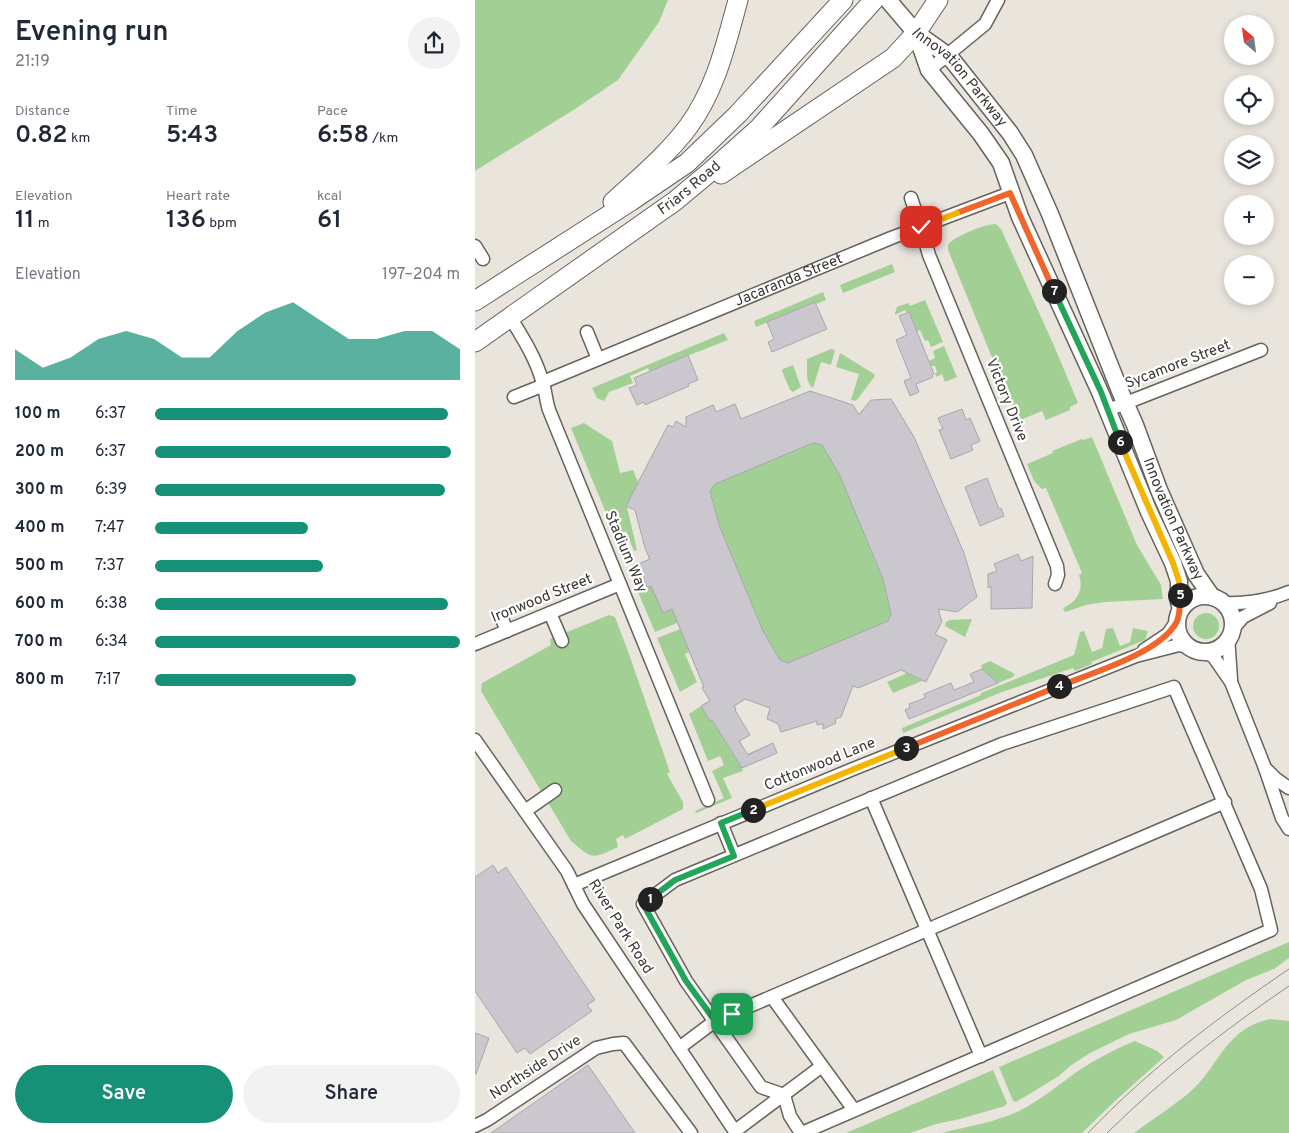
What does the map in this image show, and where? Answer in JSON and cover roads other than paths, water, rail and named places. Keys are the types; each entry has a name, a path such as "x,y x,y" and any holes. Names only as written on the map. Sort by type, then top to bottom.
{"highway":[{"path":"578,235 667,151 688,126 704,101 718,70 738,0"},
{"name":"Friars Road","path":"475,301 687,163 738,114 843,0"},
{"name":"Friars Road","path":"475,342 675,201 759,128 874,0"},
{"path":"675,201 731,168 893,58 916,33 938,0"}],"main road":[{"path":"888,0 916,33"},
{"name":"Innovation Parkway","path":"916,33 947,55 1010,133 1023,155 1036,182 1135,425 1159,490 1196,574 1230,613 1232,625 1230,634"},
{"name":"Innovation Parkway","path":"916,33 929,70 992,149 1001,164 1010,193 1107,410 1179,581 1177,627 1181,638 1194,649"},
{"name":"Jacaranda Street","path":"1010,193 1036,182"},
{"name":"Innovation Parkway","path":"1179,615 1189,600 1194,598 1206,596 1218,600"},
{"path":"1194,649 1209,651 1216,649 1222,645 1230,634"}],"street":[{"path":"929,70 985,24 998,0"},
{"name":"Jacaranda Street","path":"514,397 598,360 921,227 1010,193"},
{"name":"Victory Drive","path":"911,198 929,255 1057,566 1055,584"},
{"path":"475,246 483,259"},
{"name":"Stadium Way","path":"510,317 534,358 543,384 545,400 708,800"},
{"path":"587,332 598,360"},
{"name":"Sycamore Street","path":"1107,410 1261,350"},
{"name":"Ironwood Street","path":"475,644 620,584"},
{"path":"1218,600 1244,604 1285,594"},
{"path":"1230,634 1243,617 1285,594"},
{"path":"550,613 562,641"},
{"name":"Cottonwood Lane","path":"1136,656 1168,634 1179,615"},
{"path":"502,619 507,631"},
{"name":"Innovation Parkway","path":"1230,634 1231,682"},
{"name":"Cottonwood Lane","path":"574,885 721,823 1136,656 1179,645 1194,649"},
{"name":"Innovation Parkway","path":"1194,649 1213,656 1231,682 1265,768 1282,818 1289,829"},
{"path":"1174,687 1261,889 1271,930 801,1133 790,1116 784,1095 761,1087 686,981 643,904 675,880 1002,744 1174,687"},
{"name":"River Park Road","path":"475,740 567,871 583,904 736,1132"},
{"name":"Innovation Parkway","path":"1265,768 1289,788"},
{"path":"525,811 555,790"},
{"path":"871,798 981,1056"},
{"path":"679,1048 715,1021 1225,802"},
{"path":"721,823 734,856"},
{"path":"772,997 854,1110"},
{"name":"Northside Drive","path":"475,1126 596,1048 613,1044 624,1044 691,1133"},
{"path":"736,1132 823,1066"}],"tram line":[{"path":"1088,1133 1159,1066 1236,1006 1289,969"},
{"path":"1107,1133 1195,1055 1289,986"}]}
